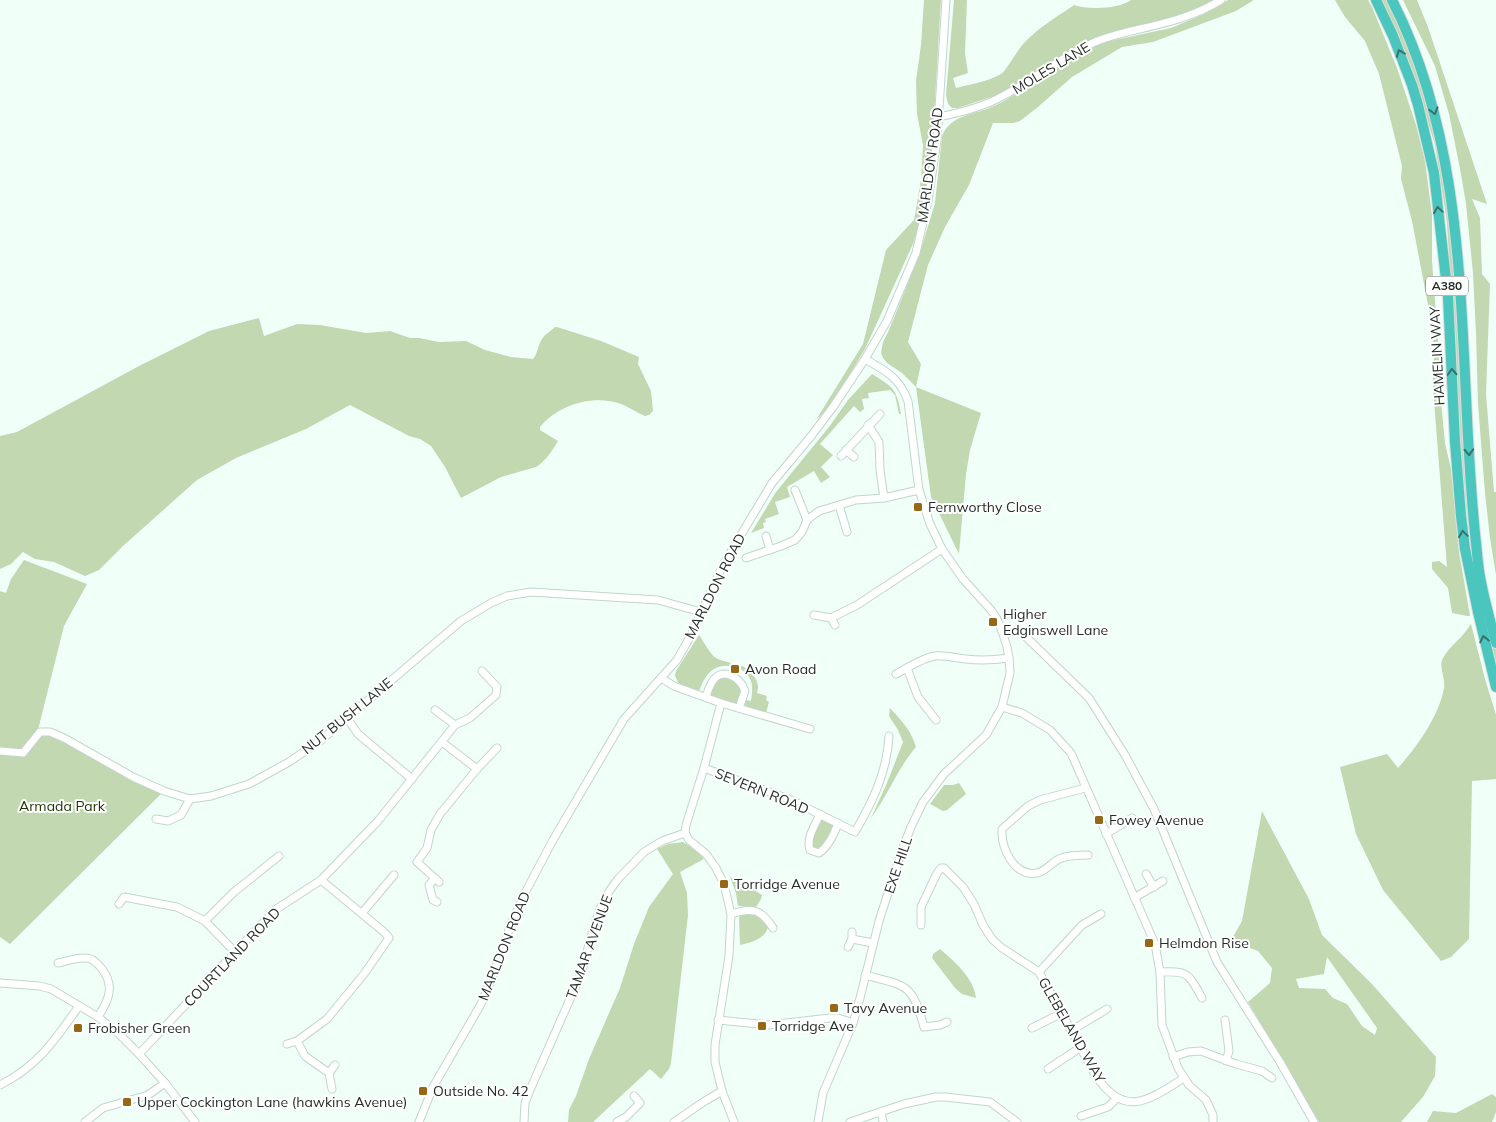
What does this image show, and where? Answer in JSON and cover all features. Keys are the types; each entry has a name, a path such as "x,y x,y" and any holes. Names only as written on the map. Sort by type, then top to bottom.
{"highway":[{"name":"HAMELIN WAY","path":"1376,0 1393,36 1412,86 1434,173 1448,297 1461,516 1465,549 1496,687"},
{"name":"HAMELIN WAY","path":"1392,0 1410,40 1428,90 1439,128 1450,184 1460,279 1473,518 1480,576 1496,643"}],"street":[{"name":"MARLDON ROAD","path":"419,1122 433,1087 481,1004 511,924 530,882 624,718 677,660 690,637 723,564 772,483 828,414 865,359 887,321 916,253 928,201 937,139 946,0"},
{"name":"MOLES LANE","path":"938,117 966,111 998,98 1031,80 1065,56 1097,41 1172,22 1202,11 1221,0"},
{"path":"865,359 897,380 904,388 908,400 919,490 930,524 942,549 990,610 1002,631 1016,631 1026,637 1089,698 1125,755 1154,809 1217,962 1280,1062 1314,1122"},
{"path":"854,457 843,453 880,414"},
{"path":"868,426 879,442 884,498"},
{"path":"795,490 808,520"},
{"path":"746,558 794,540 802,532 808,520 819,511 856,500 884,498 919,490"},
{"path":"839,505 847,532"},
{"path":"766,536 770,550"},
{"path":"814,615 831,618 857,605 942,549"},
{"name":"NUT BUSH LANE","path":"0,751 23,753 40,732 50,732 96,755 133,777 164,790 190,799 211,796 249,784 289,762 320,741 461,622 491,603 507,596 531,592 658,600 701,612"},
{"path":"831,618 835,625"},
{"name":"EXE HILL","path":"818,1122 823,1093 853,1023 873,943 902,850 923,802 944,774 986,735 1002,707 1010,673 1009,658 1002,631"},
{"path":"896,674 933,656 980,660 1009,658"},
{"path":"908,668 918,697 936,720"},
{"path":"482,671 497,686 497,691 506,694"},
{"path":"706,698 711,683 715,678 728,674 739,680 745,691 739,708"},
{"path":"661,678 674,686 706,698 810,729"},
{"name":"COURTLAND ROAD","path":"139,1054 275,910 322,880 378,821 455,725 470,718 496,695 497,691"},
{"path":"722,703 686,825 686,833 689,840 706,854 716,868 724,884 731,914 728,956 714,1045 715,1062 722,1091 734,1122"},
{"path":"1002,707 1022,713 1050,730 1070,753 1155,944 1160,972 1162,1025 1173,1057 1188,1084 1206,1100 1213,1115 1213,1122"},
{"path":"436,710 455,725"},
{"path":"346,718 358,734 412,779"},
{"name":"SEVERN ROAD","path":"704,768 791,800 855,832 868,810 881,780 892,741"},
{"path":"442,742 477,769"},
{"path":"437,902 433,900 429,885 437,880 417,862 427,848 431,830 440,814 496,748"},
{"path":"1085,788 1040,800 1028,806 1002,829 1001,836 1008,859 1023,871 1038,873 1062,858 1074,855 1088,855"},
{"path":"156,819 168,821 181,815 190,799"},
{"name":"SEVERN ROAD","path":"820,814 809,838 810,850 819,853 825,848 835,833 838,823"},
{"path":"1106,834 1132,818"},
{"name":"TAMAR AVENUE","path":"524,1122 526,1103 530,1090 581,974 602,904 618,879 644,852 662,841 686,833"},
{"path":"205,921 234,892 280,856"},
{"name":"GLEBELAND WAY","path":"921,925 921,907 937,873 941,868 944,868 963,887 992,939 1002,948 1039,972 1096,1076 1103,1086 1117,1098"},
{"path":"1146,874 1154,887"},
{"path":"362,913 394,875"},
{"path":"287,1044 297,1040 327,1019 364,974 389,938 322,880"},
{"path":"1134,898 1163,881"},
{"path":"119,904 124,897 122,888"},
{"path":"124,897 176,907 205,921 235,952"},
{"path":"731,914 747,909 752,910 764,916 773,928"},
{"name":"GLEBELAND WAY","path":"1039,972 1082,925 1101,914"},
{"path":"848,947 852,936 873,943"},
{"path":"58,963 87,958 95,961 106,975 110,983 110,989 105,1006 98,1017"},
{"path":"1160,972 1184,972 1191,978 1202,998"},
{"path":"865,976 900,984 906,988 915,998 924,1027 932,1027 947,1022"},
{"path":"0,983 40,986 51,989 98,1017 139,1054 165,1083 195,1122"},
{"path":"0,1085 16,1077 51,1046 79,1006"},
{"path":"1072,1030 1107,1008"},
{"path":"1032,1028 1062,1013"},
{"path":"718,1020 768,1025 838,1018 853,1023"},
{"path":"1225,1020 1229,1050 1226,1061"},
{"path":"297,1040 305,1056 329,1073 332,1088"},
{"path":"1048,1069 1081,1047"},
{"path":"1173,1057 1188,1052 1201,1051 1226,1061 1262,1070 1272,1078"},
{"path":"329,1073 335,1065"},
{"path":"1081,1116 1108,1107 1117,1098 1134,1102 1144,1101 1184,1078"},
{"path":"85,1122 103,1108 148,1095 165,1083"},
{"path":"674,1122 722,1091"},
{"path":"617,1122 626,1117 640,1103 634,1096"},
{"path":"850,1122 904,1104 936,1097 990,1102 1017,1122"},
{"path":"881,1112 883,1122"}],"green space":[{"path":"924,0 941,0 931,166 922,216 913,244 865,349 830,407 816,420 863,344 886,250 914,220 921,180 923,145 917,114 916,81"},
{"path":"954,0 967,0 965,53 968,73 953,78 956,88 985,81 1001,74 1021,46 1030,37 1048,22 1074,5 1087,8 1103,8 1126,3 1131,0 1214,0 1190,12 1097,37 1064,54 1010,89 958,108 952,108 948,104 946,95"},
{"path":"1228,0 1254,0 1236,11 1153,42 1122,47 1072,77 1020,121 993,123 969,185 945,227 928,265 908,342 921,364 916,387 902,373 887,363 881,353 883,342 919,256 935,203 942,136 951,123 1001,102 1063,63 1105,42 1171,28 1204,14"},
{"path":"1335,0 1368,0 1372,7 1397,68 1416,125 1425,161 1432,215 1432,261 1445,443 1451,469 1459,552 1470,616 1452,613 1448,588 1432,569 1432,562 1439,561 1447,567 1433,388 1434,353 1432,326 1412,221 1401,179 1402,166 1379,74 1365,41 1345,17"},
{"path":"1381,0 1388,0 1411,56 1431,118 1447,197 1456,279 1464,442 1496,649 1496,665 1470,546 1460,442 1447,223 1435,145 1418,90"},
{"path":"1403,0 1417,0 1428,27 1487,204 1472,199 1480,218 1482,274 1490,284 1486,394 1494,492 1496,492 1496,575 1485,493 1478,404 1473,273 1466,204 1449,114 1435,66"},
{"path":"259,318 264,336 297,324 320,325 366,333 390,331 410,338 439,342 466,341 485,350 511,357 533,359 543,337 557,327 601,341 639,357 638,364 651,391 653,411 645,416 621,404 599,400 566,407 540,427 540,430 558,441 543,462 536,467 501,477 461,498 445,467 431,446 350,405 306,429 236,458 197,480 99,570 85,576 54,562 35,559 23,552 11,564 0,569 0,436 17,432 139,366 209,331"},
{"path":"872,374 893,389 898,399 901,414 899,414 895,395 890,390 868,393 869,398 862,399 864,409 860,412 854,406 820,444 833,455 821,467 830,477 821,483 814,471 787,487 790,497 775,502 779,514 765,519 766,522 763,523 764,528 751,533 776,492 829,427 848,400"},
{"path":"916,387 981,413 970,450 966,474 959,554 931,497"},
{"path":"24,560 87,584 64,626 38,730 20,750 0,748 0,591 6,593 11,579"},
{"path":"1471,624 1496,715 1496,779 1472,781 1469,939 1451,957 1441,961 1383,890 1356,834 1340,767 1387,754 1398,768 1420,741 1437,709 1444,688 1441,665 1443,658"},
{"path":"699,635 716,658 743,666 752,673 757,683 757,693 767,696 766,700 769,702 766,713 745,705 746,700 751,701 751,681 744,672 734,667 722,666 711,671 705,678 699,691 679,684 675,676 676,671"},
{"path":"728,674 743,684 739,708 706,697 711,683"},
{"path":"890,708 908,730 916,747 871,818 903,742 889,716"},
{"name":"Armada Park","path":"40,732 50,732 164,791 10,944 0,937 0,751 23,753"},
{"path":"959,783 966,794 947,810 943,811 930,804 944,785"},
{"path":"1262,811 1309,899 1322,935 1372,984 1436,1057 1435,1076 1423,1097 1401,1122 1319,1122 1248,1002 1270,983 1272,968 1258,951 1242,945 1226,949 1242,921","holes":["1327,957 1377,1028 1375,1035 1362,1026 1347,1004 1333,998 1325,989 1299,988 1296,979 1324,974"]},
{"path":"820,814 838,823 825,848 810,850 809,838"},
{"path":"683,842 696,850 704,859 680,872 687,893 688,915 669,1069 661,1079 650,1069 593,1122 568,1122 569,1110 620,988 634,944 649,907 673,874 657,849 668,844"},
{"path":"730,877 762,895 756,907 738,906 736,893"},
{"path":"744,913 758,917 768,926 762,937 740,945 739,917"},
{"path":"940,949 968,977 976,998 962,994 955,988 932,958 933,954"},
{"path":"1492,1094 1496,1097 1496,1112 1492,1122 1427,1122 1433,1111 1456,1113"}],"place":[{"name":"Fernworthy Close","path":"918,507"},
{"name":"Higher Edginswell Lane","path":"993,622"},
{"name":"Avon Road","path":"735,669"},
{"name":"Fowey Avenue","path":"1099,820"},
{"name":"Torridge Avenue","path":"724,884"},
{"name":"Helmdon Rise","path":"1149,943"},
{"name":"Tavy Avenue","path":"834,1008"},
{"name":"Torridge Ave","path":"762,1026"},
{"name":"Frobisher Green","path":"78,1028"},
{"name":"Outside No. 42","path":"423,1091"},
{"name":"Upper Cockington Lane (hawkins Avenue)","path":"127,1102"}]}
